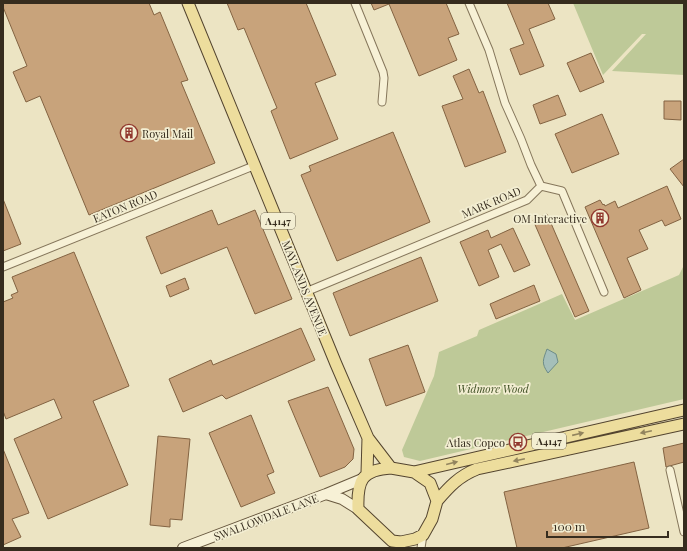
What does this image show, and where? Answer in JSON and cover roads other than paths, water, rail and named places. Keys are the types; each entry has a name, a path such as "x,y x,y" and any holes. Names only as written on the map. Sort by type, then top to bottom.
{"main road":[{"name":"MAYLANDS AVENUE","path":"188,3 308,291 336,364 368,438 391,468"},
{"name":"A4147","path":"414,472 684,409"},
{"name":"A4147","path":"437,501 452,484 466,473 684,424"},
{"name":"MAYLANDS AVENUE","path":"365,476 368,438"},
{"path":"391,468 414,472 430,483 437,501 432,519 423,534 415,539 395,544 358,509 357,494 365,476 378,469 391,468"}],"street":[{"path":"355,3 383,72 382,102"},
{"path":"469,3 489,50 505,103 521,139 530,165 541,186 562,191 604,292"},
{"name":"EATON ROAD","path":"3,267 256,165"},
{"name":"MARK ROAD","path":"308,291 527,200 541,186"},
{"path":"670,470 684,532"},
{"name":"SWALLOWDALE LANE","path":"183,548 326,494 365,476"},
{"name":"SWALLOWDALE LANE","path":"326,494 342,499 358,509"},
{"path":"421,548 423,534"}],"water":[{"path":"547,349 556,354 558,362 548,373 544,367 543,361"}],"place":[{"name":"Royal Mail","path":"129,133"},
{"name":"OM Interactive","path":"600,218"},
{"name":"Atlas Copco","path":"518,442"}],"park label":[{"name":"Widmore Wood","path":"493,388"}]}
